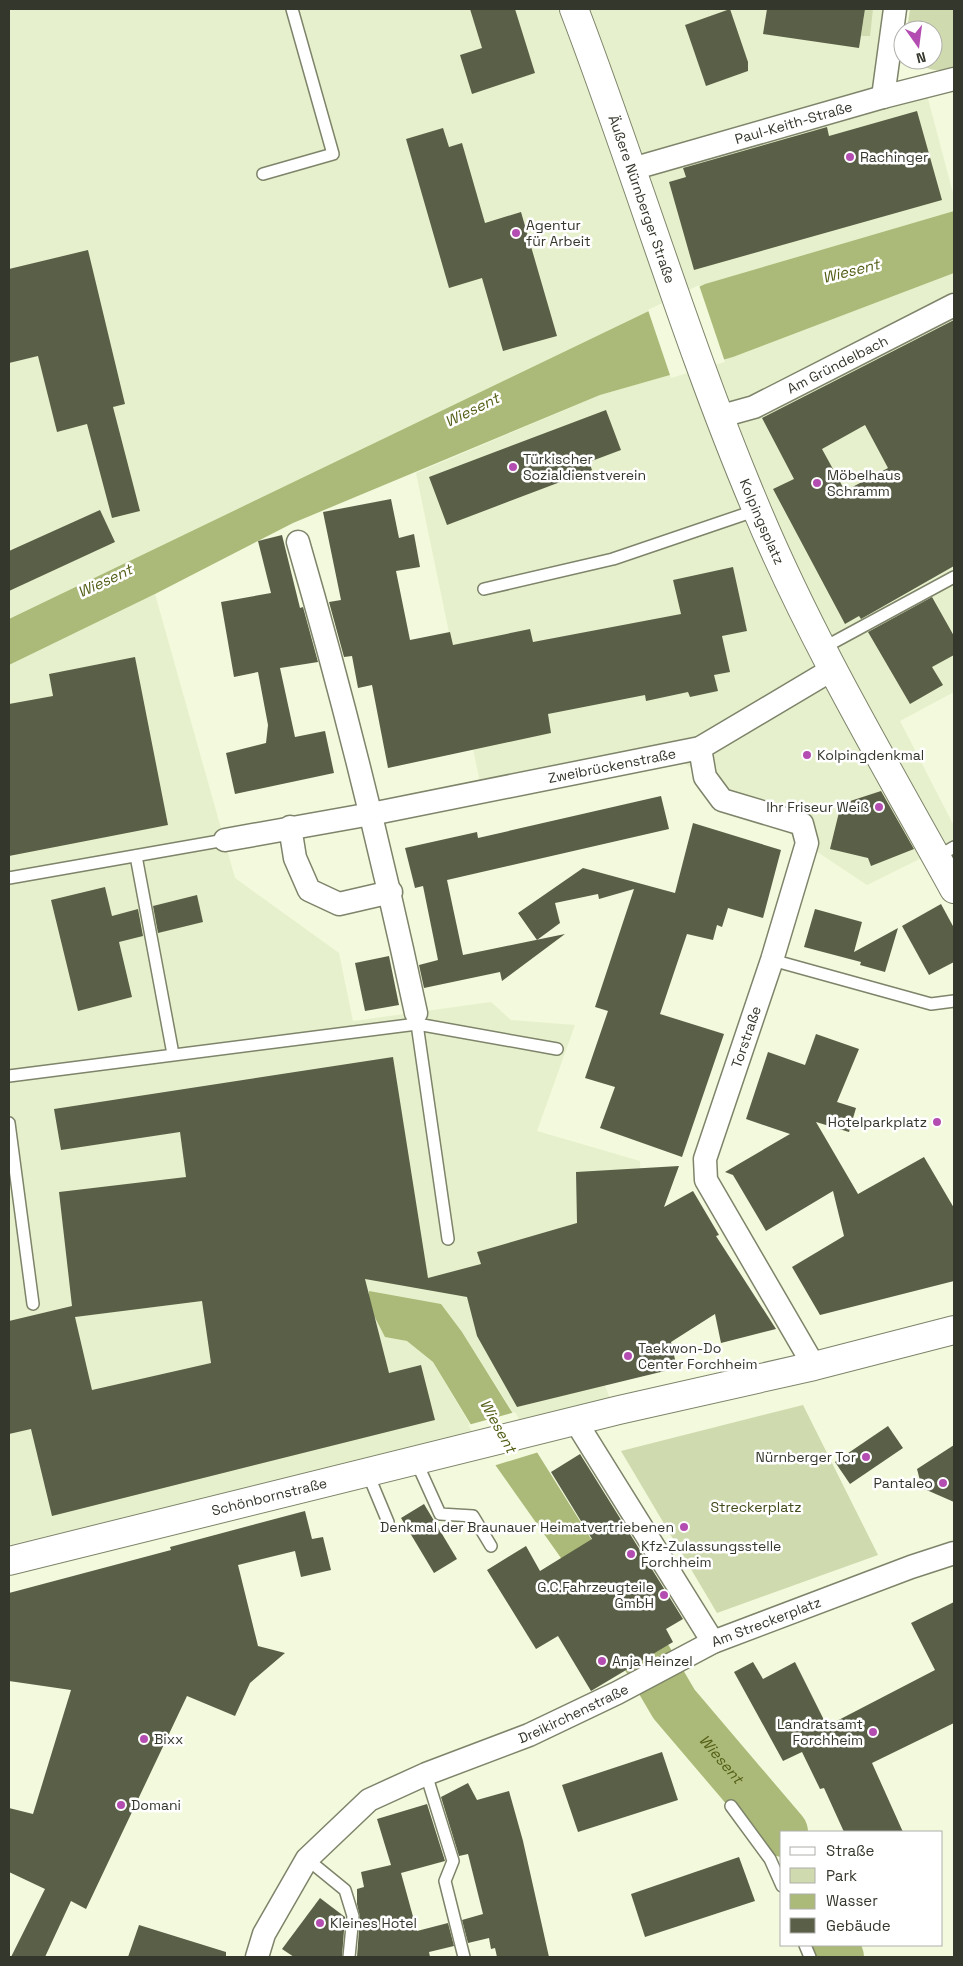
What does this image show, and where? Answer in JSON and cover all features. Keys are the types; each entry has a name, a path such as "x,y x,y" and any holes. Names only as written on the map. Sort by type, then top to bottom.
{"street":[{"name":"Äußere Nürnberger Straße","path":"574,9 714,404"},
{"path":"882,97 895,9"},
{"name":"Paul-Keith-Straße","path":"632,169 882,97 954,80"},
{"name":"Am Gründelbach","path":"714,404 754,407 954,305"},
{"name":"Kolpingsplatz","path":"714,404 784,571 828,658 945,852 954,889"},
{"path":"298,542 330,652 390,892 417,1018"},
{"name":"Zweibrückenstraße","path":"225,840 370,814 700,748 828,658"},
{"name":"Torstraße","path":"700,748 705,777 722,800 802,824 807,843 772,960 705,1159 706,1180 814,1366"},
{"path":"290,827 294,858 309,890 339,904 390,892"},
{"path":"576,1422 814,1366 954,1330"},
{"name":"Schönbornstraße","path":"9,1561 576,1422"},
{"name":"Am Streckerplatz","path":"576,1422 713,1642 954,1553"},
{"name":"Dreikirchenstraße","path":"257,1957 264,1934 307,1859 370,1800 426,1774 528,1735 616,1694 713,1642"}],"lane":[{"path":"263,174 333,154 292,9"},
{"path":"484,589 614,560 757,510"},
{"path":"828,658 954,577"},
{"path":"9,878 225,840"},
{"path":"136,856 173,1054"},
{"path":"772,960 931,1004 954,1001"},
{"path":"417,1018 448,1239"},
{"path":"9,1076 417,1018 556,1049"},
{"path":"9,1123 32,1304"},
{"path":"416,1461 440,1514 473,1516 491,1546"},
{"path":"368,1474 388,1522"},
{"path":"426,1774 453,1861 445,1881 464,1957"},
{"path":"731,1806 770,1859 780,1882"},
{"path":"307,1859 345,1890 353,1916 349,1957"}],"shaded area":[{"path":"9,9 895,9 889,92 926,91 954,197 954,211 705,284 9,619"},
{"path":"954,273 954,692 900,721 954,826 954,842 867,885 666,751 482,792 416,473 600,395 733,357"},
{"path":"155,594 235,878 339,953 353,1021 491,1002 511,1020 575,1025 537,1131 640,1161 642,1275 569,1295 611,1401 519,1422 462,1332 385,1337 407,1341 433,1362 475,1433 9,1545 9,665"}],"green space":[{"path":"865,9 873,9 870,36 861,36"},
{"path":"910,9 954,9 954,68 943,70 943,20 908,20"},
{"name":"Streckerplatz","path":"803,1405 878,1555 717,1613 621,1451"}],"water":[{"path":"954,211 954,273 733,357 600,395 293,523 155,594 9,665 9,619 705,284"},
{"path":"369,1291 441,1304 462,1332 613,1574 583,1592 496,1466 433,1362 407,1341 385,1337 369,1306"}],"pier":[{"path":"699,285 725,362 671,378 648,310"},
{"path":"515,1412 539,1452 493,1466 468,1425"}],"building":[{"path":"470,9 515,9 535,73 472,94 460,55 482,48"},
{"path":"730,9 748,62 748,71 706,86 685,25"},
{"path":"767,9 865,9 859,48 763,34"},
{"path":"917,111 942,200 694,270 669,182 686,177 683,168 827,127 829,136"},
{"path":"443,128 449,147 462,143 485,223 521,212 557,336 503,351 482,278 449,288 406,139"},
{"path":"88,250 125,404 113,407 140,511 112,518 87,424 57,432 38,356 9,363 9,269"},
{"path":"954,320 954,566 861,619 859,616 845,624 773,489 794,479 762,418","holes":["865,425 888,468 845,491 822,449"]},
{"path":"606,410 621,450 589,462 592,470 447,525 429,477"},
{"path":"391,499 399,538 414,534 420,567 396,571 410,640 450,632 453,645 530,629 533,642 681,614 673,580 733,567 747,631 722,636 730,672 714,675 718,691 690,697 688,692 646,701 645,695 548,714 551,733 388,768 372,685 358,688 352,656 344,657 329,602 341,600 323,512"},
{"path":"100,510 115,542 9,591 9,551"},
{"path":"282,535 300,608 303,607 318,662 280,668 295,737 325,731 334,773 235,794 226,753 266,743 268,725 258,672 234,677 221,602 271,593 258,541"},
{"path":"932,597 954,636 954,655 932,667 943,685 910,704 868,632"},
{"path":"135,657 168,825 9,856 9,704 53,696 49,674"},
{"path":"881,791 914,849 871,866 868,858 830,849 841,804"},
{"path":"661,796 669,829 447,880 463,955 565,934 502,981 500,972 424,988 419,965 438,960 423,886 415,888 405,848 477,832 478,838"},
{"path":"693,823 781,850 763,918 728,908 722,927 717,925 713,940 687,934 660,1014 724,1034 682,1157 600,1128 615,1087 585,1078 608,1011 595,1007 634,889 599,899 598,894 555,903 560,923 537,940 518,913 583,868 675,893"},
{"path":"105,887 112,916 138,909 143,936 119,942 132,997 78,1011 51,900"},
{"path":"197,895 203,922 158,933 153,906"},
{"path":"941,904 954,928 954,962 929,975 902,926"},
{"path":"815,909 862,922 854,952 898,928 885,972 860,965 861,962 804,947"},
{"path":"389,956 399,1005 365,1011 355,963"},
{"path":"816,1034 859,1049 837,1102 856,1108 849,1132 816,1122 858,1194 924,1157 954,1208 954,1281 820,1315 792,1267 844,1236 833,1191 766,1231 733,1175 725,1172 790,1134 746,1119 768,1052 805,1065"},
{"path":"393,1057 428,1278 481,1264 477,1252 577,1223 576,1172 679,1166 664,1207 693,1191 719,1235 716,1236 776,1329 721,1343 715,1314 671,1342 677,1368 517,1407 477,1336 467,1297 365,1279 389,1373 421,1365 435,1420 52,1516 31,1429 9,1434 9,1321 72,1306 59,1192 186,1177 180,1132 61,1150 54,1109","holes":["202,1301 211,1363 92,1390 75,1317"]},
{"name":"Nürnberger Tor","path":"888,1426 903,1448 850,1484 835,1462"},
{"path":"954,1445 954,1502 922,1488 917,1469"},
{"path":"580,1454 683,1619 666,1629 673,1642 591,1691 558,1636 536,1649 487,1570 526,1546 540,1571 592,1539 551,1472"},
{"path":"424,1504 457,1559 434,1573 401,1518"},
{"path":"305,1511 312,1539 323,1537 331,1570 301,1577 295,1551 238,1565 258,1646 285,1653 250,1683 235,1716 187,1696 86,1909 71,1901 45,1957 11,1957 45,1889 9,1872 9,1808 33,1814 71,1690 9,1681 9,1593 171,1550 170,1547"},
{"path":"954,1602 954,1723 872,1763 903,1831 844,1831 824,1788 820,1789 802,1752 783,1761 734,1672 753,1662 763,1679 795,1662 827,1726 935,1670 911,1623"},
{"path":"662,1752 678,1800 578,1832 562,1785"},
{"path":"468,1783 477,1800 509,1791 523,1841 549,1957 497,1957 495,1948 491,1949 489,1938 468,1943 462,1920 483,1914 468,1854 459,1856 441,1797"},
{"path":"427,1804 445,1861 401,1873 417,1931 448,1923 454,1946 429,1952 430,1957 357,1957 360,1917 357,1904 357,1889 364,1887 361,1872 391,1865 377,1819"},
{"path":"739,1857 755,1901 645,1937 631,1894"},
{"name":"Kleines Hotel","path":"320,1898 345,1917 342,1957 294,1957 282,1949"},
{"path":"139,1925 226,1952 226,1957 128,1957"}],"waterway":[{"name":"Wiesent","path":"647,1658 674,1704 782,1831"},
{"name":"Wiesent","path":"834,1946 839,1957"}],"place":[{"name":"Rachinger","path":"850,157"},
{"name":"Agentur für Arbeit","path":"516,233"},
{"name":"Türkischer Sozialdienstverein","path":"513,467"},
{"name":"Möbelhaus Schramm","path":"817,483"},
{"name":"Kolpingdenkmal","path":"807,755"},
{"name":"Ihr Friseur Weiß","path":"879,807"},
{"name":"Hotelparkplatz","path":"937,1122"},
{"name":"Taekwon-Do Center Forchheim","path":"628,1356"},
{"name":"Nürnberger Tor","path":"866,1457"},
{"name":"Pantaleo","path":"943,1483"},
{"name":"Denkmal der Braunauer Heimatvertriebenen","path":"684,1527"},
{"name":"Kfz-Zulassungsstelle Forchheim","path":"631,1554"},
{"name":"G.C.Fahrzeugteile GmbH","path":"664,1595"},
{"name":"Anja Heinzel","path":"602,1661"},
{"name":"Landratsamt Forchheim","path":"873,1732"},
{"name":"Bixx","path":"144,1739"},
{"name":"Domani","path":"121,1805"},
{"name":"Kleines Hotel","path":"320,1923"}]}
